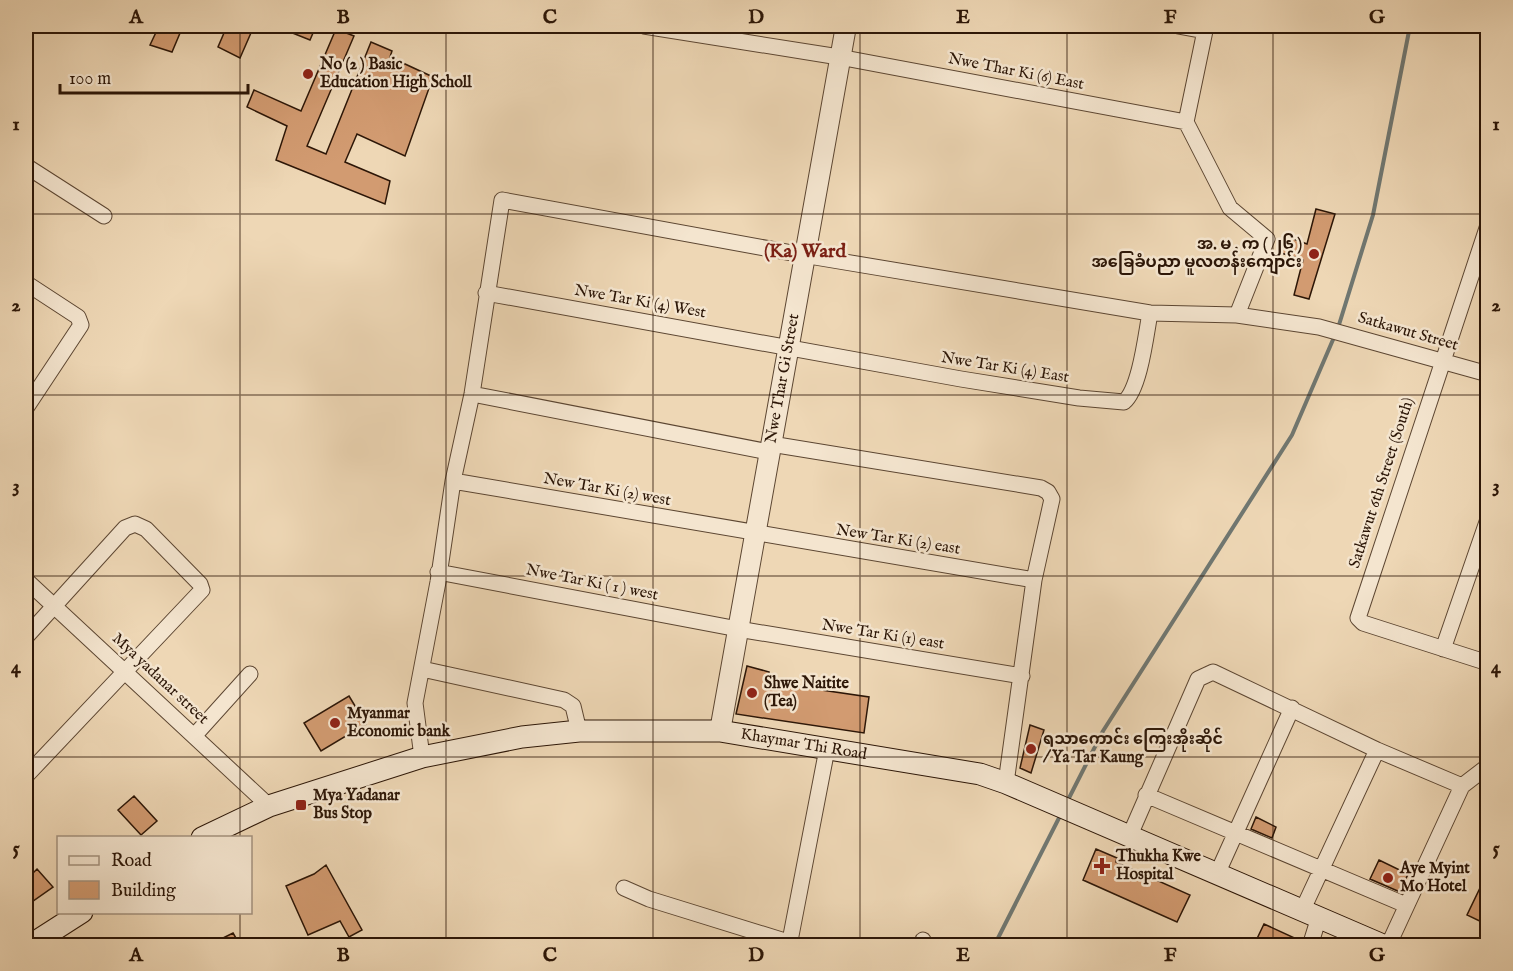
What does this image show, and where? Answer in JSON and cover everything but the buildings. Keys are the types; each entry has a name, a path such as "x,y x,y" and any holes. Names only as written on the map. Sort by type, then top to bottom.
{"main road":[{"name":"Khaymar Thi Road","path":"204,836 268,806 422,757 522,737 579,730 720,731 980,774 1218,872 1386,945"},
{"path":"29,945 79,914"}],"street":[{"name":"Nwe Thar Ki (6) East","path":"644,26 839,57 1186,123"},
{"name":"Nwe Thar Gi Street","path":"720,731 803,255 846,26"},
{"path":"1178,26 1205,28 1186,123 1230,208 1267,239 1237,315"},
{"path":"26,166 104,216"},
{"name":"Satkawut Street","path":"486,293 502,200 803,255 1150,313 1237,315 1319,327 1488,374"},
{"name":"Satkawut 6th Street (South)","path":"1443,649 1363,622 1358,618 1488,225"},
{"path":"26,283 78,317 81,325 26,408"},
{"path":"422,757 416,696 453,481 472,394 486,293"},
{"name":"Nwe Tar Ki (4) West","path":"486,293 788,348"},
{"name":"Nwe Tar Ki (4) East","path":"788,348 961,380 1079,398 1124,402 1130,396 1134,385 1150,313"},
{"path":"472,394 770,448 1041,488 1048,492 1052,499 1034,580 1006,783"},
{"name":"New Tar Ki (2) west","path":"453,481 755,534"},
{"path":"1488,519 1443,649 1488,663"},
{"path":"26,637 125,528 135,524 146,529 200,584 202,590 26,776"},
{"name":"New Tar Ki (2) east","path":"755,534 1034,580"},
{"name":"Nwe Tar Ki ( 1 ) west","path":"438,572 738,629"},
{"name":"Mya yadanar street","path":"26,580 195,735 268,806"},
{"name":"Nwe Tar Ki (1) east","path":"738,629 1022,676"},
{"path":"422,669 564,700 573,706 579,730"},
{"path":"1130,835 1198,679 1204,674 1213,672 1377,750 1462,786"},
{"path":"195,735 250,674"},
{"path":"1218,872 1292,708"},
{"path":"624,888 649,899 793,944 827,748"},
{"path":"1310,945 1311,913 1322,868 1377,750"},
{"path":"1386,945 1462,786 1488,766"},
{"path":"1146,795 1406,905"}],"waterway":[{"path":"1338,328 1373,215 1410,26"},
{"path":"1069,798 1103,731 1292,435 1335,335"},
{"path":"994,946 1061,814"}],"place":[{"name":"No (2 ) Basic Education High Scholl","path":"308,74"},
{"name":"အ. မ . က ( ၂၆ ) အခြေခံပညာ မူလတန်းကျောင်း","path":"1314,254"},
{"name":"Shwe Naitite (Tea)","path":"752,693"},
{"name":"Myanmar Economic bank","path":"335,723"},
{"name":"ရသာကောင်း ကြေးအိုးဆိုင် / Ya Tar Kaung","path":"1031,749"},
{"name":"Mya Yadanar Bus Stop","path":"301,805"},
{"name":"Thukha Kwe Hospital","path":"1102,866"},
{"name":"Aye Myint Mo Hotel","path":"1388,878"}],"district":[{"name":"(Ka) Ward","path":"805,251"}]}
